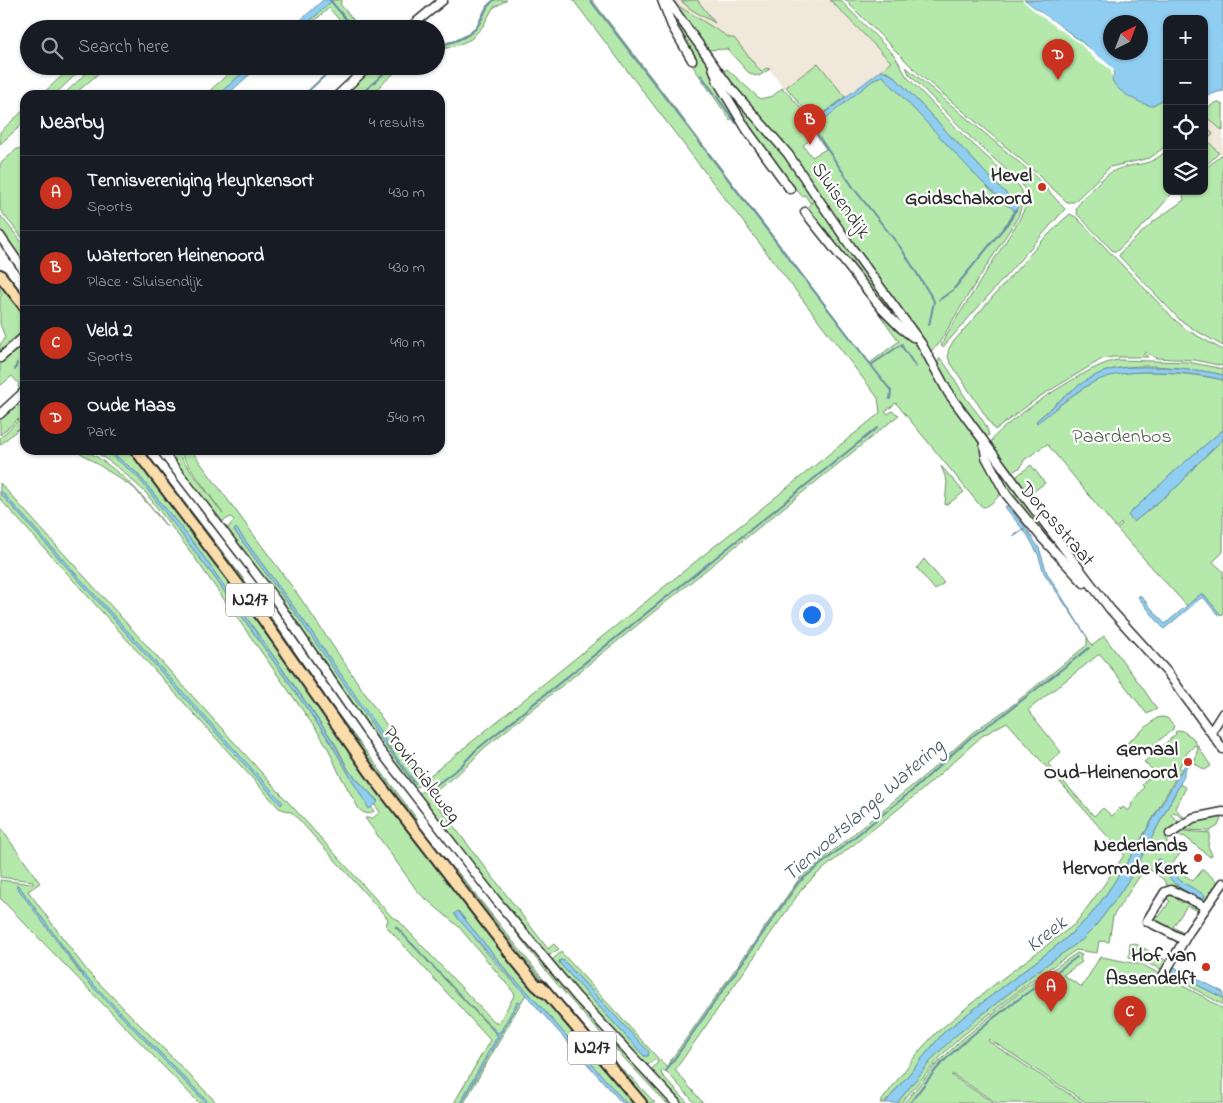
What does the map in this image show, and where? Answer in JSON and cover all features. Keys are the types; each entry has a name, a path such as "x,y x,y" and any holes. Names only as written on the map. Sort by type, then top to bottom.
{"main road":[{"path":"0,275 20,301"},
{"name":"Provincialeweg","path":"140,455 243,591 358,753 380,777 544,992 640,1103"}],"street":[{"path":"419,20 443,0"},
{"path":"662,0 672,26 692,60"},
{"name":"Sluisendijk","path":"667,0 741,101 783,148 917,338 949,394 1010,478"},
{"name":"Sluisendijk","path":"712,63 716,79 745,127 790,189"},
{"path":"343,90 359,75"},
{"name":"Sluisendijk","path":"805,212 888,315 917,338"},
{"path":"0,236 20,265"},
{"path":"0,358 20,340"},
{"path":"0,414 20,396"},
{"name":"Dorpsstraat","path":"984,442 986,457 1006,494 1048,545 1100,597 1167,672 1211,732 1220,737 1223,749"},
{"name":"Provincialeweg","path":"165,455 271,594 378,748 496,900 577,997 676,1103"},
{"name":"Dorpsstraat","path":"1010,478 1100,597"},
{"path":"1211,732 1223,713"},
{"path":"1217,723 1223,729"},
{"path":"1170,834 1193,818 1223,812"},
{"path":"1164,974 1184,940 1223,884"},
{"path":"1184,940 1147,921 1166,892 1171,890 1206,907"}],"shaded area":[{"path":"672,0 830,0 891,62 845,97 818,63 784,88 770,70 759,75 732,56 726,48 707,49"},
{"path":"1208,115 1223,131 1223,157 1208,141"}],"green space":[{"path":"333,0 342,0 340,4 353,20 339,20 329,8 315,20 311,20"},
{"path":"495,0 507,0 493,8 483,26 471,39 445,49 445,44 458,41 472,33"},
{"path":"573,0 592,0 870,363 899,341 879,314 881,312 898,330 918,344 980,445 1001,492 989,505 984,507 977,502 896,403 885,412 888,414 892,411 899,415 483,749 467,766 432,794 427,786 431,782 428,777 880,413 878,398"},
{"path":"698,0 715,23 692,10 681,1"},
{"path":"830,0 840,0 895,56 907,77 965,137 1019,186 1024,200 1018,217 938,345 931,351 849,238 847,232 845,233 723,72 727,69 760,99 773,96 783,87 783,91 785,90 813,122 876,78 883,76 998,198 1008,206 1016,202 999,187 895,77 886,71 879,72 891,62","holes":["819,127 821,130 816,135 826,149 812,157 803,145 810,140 807,136"]},
{"path":"845,0 1050,0 1093,46 1103,52 1103,60 1118,60 1163,85 1163,148 1150,158 1110,167 1074,202 1067,202 1025,163 919,74"},
{"path":"664,1 708,63 735,116 730,120 692,65 696,62 687,51"},
{"path":"680,7 730,38 734,38 761,72 766,68 770,69 759,76 755,76 748,72 727,49 706,50 677,9"},
{"path":"818,63 845,97 814,121 786,87"},
{"path":"906,67 1033,174 1065,209 943,347 941,346 946,335 1018,222 1028,202 1022,184 972,139 909,74"},
{"path":"63,75 75,75 59,90 47,90"},
{"path":"84,75 97,75 79,90 68,90"},
{"path":"227,75 240,75 224,90 211,90"},
{"path":"363,75 392,75 376,90 347,90"},
{"path":"717,76 780,148 815,200 810,203 805,195 802,196 772,162"},
{"path":"1217,102 1223,105 1223,131 1208,118 1208,108"},
{"path":"20,114 20,126 0,144 0,132"},
{"path":"1208,128 1213,134 1208,139"},
{"path":"1208,141 1219,153 1208,163"},
{"path":"17,149 20,149 20,235 0,210 0,164"},
{"path":"1163,153 1163,195 1171,195 1150,219 1117,251 1113,251 1077,214 1076,208 1094,187 1111,172 1148,162"},
{"path":"1221,155 1223,157 1223,346 1180,320 1119,256 1153,222 1184,200 1183,195 1208,195 1208,166"},
{"path":"815,200 909,331 892,317 805,209"},
{"path":"1070,214 1076,217 1176,321 1187,330 1223,350 1223,366 1195,360 1156,358 1145,352 1144,354 1148,357 1113,357 1102,359 1039,397 995,430 950,362 948,356 949,349 1041,242"},
{"path":"0,215 20,240 20,259 0,231"},
{"path":"0,282 20,308 20,336 0,354 0,345 5,337 0,324 0,297 2,295 0,292"},
{"path":"20,345 20,392 19,384 12,376 0,386 0,363"},
{"path":"940,358 967,400 982,419 989,435 984,437 952,393 937,364"},
{"name":"Paardenbos","path":"1118,360 1188,362 1223,369 1223,375 1161,366 1114,369 1084,382 1036,421 1089,384 1109,376 1124,373 1159,372 1223,380 1223,430 1179,467 1128,515 1134,522 1180,484 1196,465 1223,439 1223,552 1213,562 1223,571 1223,615 1205,596 1198,596 1187,606 1117,529 1122,525 1121,523 1116,528 1047,444 1024,460 1021,467 1012,472 991,446 995,436 1004,427 1054,391 1091,370"},
{"path":"13,406 20,406 20,427 0,445 0,438 19,420 0,435 0,417"},
{"path":"84,455 94,455 122,476 134,488"},
{"path":"100,455 111,455 143,483 215,578 329,740 369,808 371,807 374,811 366,813 359,809 320,735 192,554 146,493 120,469"},
{"path":"114,455 136,455 487,929 508,961 519,975 542,996 635,1103 626,1103 619,1096 526,990 511,976 458,911 489,955 526,994 464,1103 462,1103 518,1002 498,1033 395,927 498,1036 460,1103 454,1103 490,1040 386,926 388,919 293,813 279,808 0,499 0,493 282,804 0,490 0,483 392,917 397,919 489,1017 498,1024 515,994 459,927 418,892 365,818 373,818 380,812 374,804 378,801 349,771 336,745 196,546 136,472"},
{"path":"146,455 148,455 252,590 334,709 416,820 340,721 252,595"},
{"path":"159,455 161,455 266,593 355,722 260,587"},
{"path":"169,455 179,455 223,514 182,455 195,455 299,596 400,745 426,779 417,787 411,787 387,755 227,529 234,520 231,517 221,522","holes":["236,528 309,628 414,783 382,741 309,632 234,530"]},
{"path":"989,455 1082,577 1010,497"},
{"path":"1031,465 1045,483 1027,496 1016,479 1018,475"},
{"path":"941,466 964,492 945,505 947,481"},
{"path":"134,488 146,500 167,527"},
{"path":"924,559 944,583 935,590 917,568"},
{"path":"1104,636 1157,709 1147,714 1101,655 1098,655 1028,710 1061,752 1048,764 1094,816 1103,808 1112,816 1123,807 1128,811 1144,787 1142,785 1154,771 1144,762 1176,734 1175,732 1181,730 1192,737 1211,766 1205,770 1194,763 1198,748 1195,745 1187,753 1179,768 1182,770 1179,772 1132,855 1089,917 1064,940 944,1032 885,1103 880,1103 920,1050 936,1033 995,984 1075,924 1124,855 1007,722 982,736 922,790 817,874 802,889 675,1070 703,1103 695,1103 663,1070 661,1072 662,1075 688,1103 680,1103 652,1073 652,1069 658,1062 655,1059 648,1065 645,1065 551,964 552,960 561,952 666,1067 799,879 930,771 973,732 1010,707 1087,645 1087,637 1092,646","holes":["560,960 564,961 648,1052 648,1056 644,1056 559,963"]},
{"path":"1157,718 1167,718 1174,725 1173,729 1140,756 1137,756 1128,746 1128,742"},
{"path":"1180,784 1186,788 1175,808 1184,817 1182,818 1174,812 1171,815 1178,821 1175,826 1166,831 1167,843 1180,854 1172,864 1185,876 1193,881 1203,869 1219,883 1206,901 1203,902 1169,888 1163,879 1146,867 1113,916 1109,942 1099,941 1097,953 1076,950 1030,982 962,1036 944,1053 901,1103 897,1103 934,1057 955,1036 1032,975 1083,939 1113,903 1132,875","holes":["1159,858 1179,880 1196,891 1203,899 1178,887 1156,862"]},
{"path":"422,791 429,794 548,949 554,944 559,949 548,956 544,956 418,794"},
{"path":"1223,814 1218,826 1210,831 1184,829 1194,820"},
{"path":"0,827 40,883 28,891 88,972 217,1103 209,1103 84,975 18,885 79,972 206,1103 199,1103 0,898 0,880 33,884 33,881 0,877"},
{"path":"1182,831 1210,833 1208,846 1212,855 1210,857 1184,836 1182,837 1178,834"},
{"path":"455,870 551,989 629,1077 655,1103 646,1103 522,956"},
{"path":"1169,893 1182,903 1185,901 1201,907 1198,911 1187,906 1173,927 1184,933 1182,935 1172,932 1171,929 1157,921 1154,923 1152,921 1154,915 1159,917 1170,901 1165,898"},
{"path":"515,931 583,1011 670,1103 666,1103 588,1019 550,976"},
{"path":"1134,943 1169,962 1161,969 1129,957 1130,944"},
{"path":"1077,953 1082,955 1080,959 1082,962 1063,975 1082,987 1100,957 1102,957 1143,965 1223,1009 1223,1103 1087,1103 989,1039 988,1041 1083,1103 997,1103 952,1074 952,1076 994,1103 904,1103 935,1066 960,1041 1025,988"},
{"path":"1171,964 1175,967 1172,972 1223,998 1223,1005 1170,975 1168,973"}],"water":[{"path":"323,0 333,0 311,20 301,20"},
{"path":"1024,0 1223,0 1223,92 1208,96 1208,15 1163,15 1163,99 1152,106 1135,100 1119,89 1112,80 1114,72 1111,66 1096,56 1081,41"},
{"path":"884,71 895,77 999,187 1019,203 1016,212 981,181 883,76 876,78 817,125 814,121 879,72"},
{"path":"240,75 249,75 233,90 224,90"},
{"path":"1146,367 1204,371 1223,375 1223,380 1162,372 1113,375 1084,387 1037,423 1036,421 1069,393 1097,375 1116,369"},
{"path":"1223,430 1223,439 1196,465 1180,484 1134,522 1128,515 1179,467"},
{"path":"111,455 114,455 136,472 196,546 332,740 349,771 378,802 369,809 329,740 215,578 137,476"},
{"path":"0,490 283,803 281,805 0,493"},
{"path":"1007,505 1039,548 1047,573 1087,637 1044,573 1038,554 1028,536 1005,507"},
{"path":"236,528 309,628 415,784 382,741 295,613 234,530"},
{"path":"1201,594 1205,596 1220,614 1218,615 1204,598 1201,598 1164,629 1138,597 1140,595 1165,624"},
{"path":"1186,763 1188,764 1184,776 1132,875 1093,929 1083,939 1032,975 955,1036 934,1057 897,1103 885,1103 944,1032 1064,940 1089,917 1132,855"},
{"path":"1159,858 1182,882 1205,895 1203,900 1187,893 1171,880 1155,862"},
{"path":"18,885 84,975 209,1103 206,1103 85,979 16,886"},
{"path":"458,911 511,976 526,990 626,1103 622,1103 454,914"},
{"path":"395,926 396,926 467,1002"},
{"path":"560,960 564,961 649,1052 648,1056 644,1056 562,966 559,962"},
{"path":"1174,967 1223,992 1223,998 1172,972"},
{"path":"517,1002 519,1002 462,1103 460,1103 498,1035 480,1015 498,1033 501,1031"}],"pier":[{"path":"1022,0 1052,20 1111,66 1114,70 1112,78 1109,68 1094,58 1079,43 1038,14"}],"waterway":[{"path":"330,0 347,20"},
{"path":"445,44 458,40 473,31 488,5 494,0"},
{"path":"590,0 871,365"},
{"path":"309,90 325,75"},
{"path":"366,90 382,75"},
{"path":"701,75 736,123"},
{"path":"814,130 812,127 817,123"},
{"path":"817,134 855,190 901,248 933,299 929,325"},
{"path":"939,300 953,290 1011,219 1015,210"},
{"path":"890,399 891,391 871,365 902,344"},
{"path":"901,345 916,367"},
{"path":"15,370 17,363"},
{"path":"436,785 460,767 476,750 877,428"},
{"name":"Tienvoetslange Watering","path":"1014,536 1024,529"},
{"name":"Tienvoetslange Watering","path":"666,1071 799,882 913,790 971,737 1003,715 1089,648"},
{"path":"910,1103 941,1064 972,1035 1077,957"}],"place":[{"name":"Oude Maas","path":"1058,80"},
{"name":"Watertoren Heinenoord","path":"810,145"},
{"name":"Hevel Goidschalxoord","path":"1042,187"},
{"name":"Gemaal Oud-Heinenoord","path":"1188,762"},
{"name":"Nederlands Hervormde Kerk","path":"1198,858"},
{"name":"Hof van Assendelft","path":"1206,967"},
{"name":"Tennisvereniging Heynkensort","path":"1051,1012"},
{"name":"Veld 2","path":"1130,1037"}],"water label":[{"name":"Kreek","path":"1047,935"}]}
